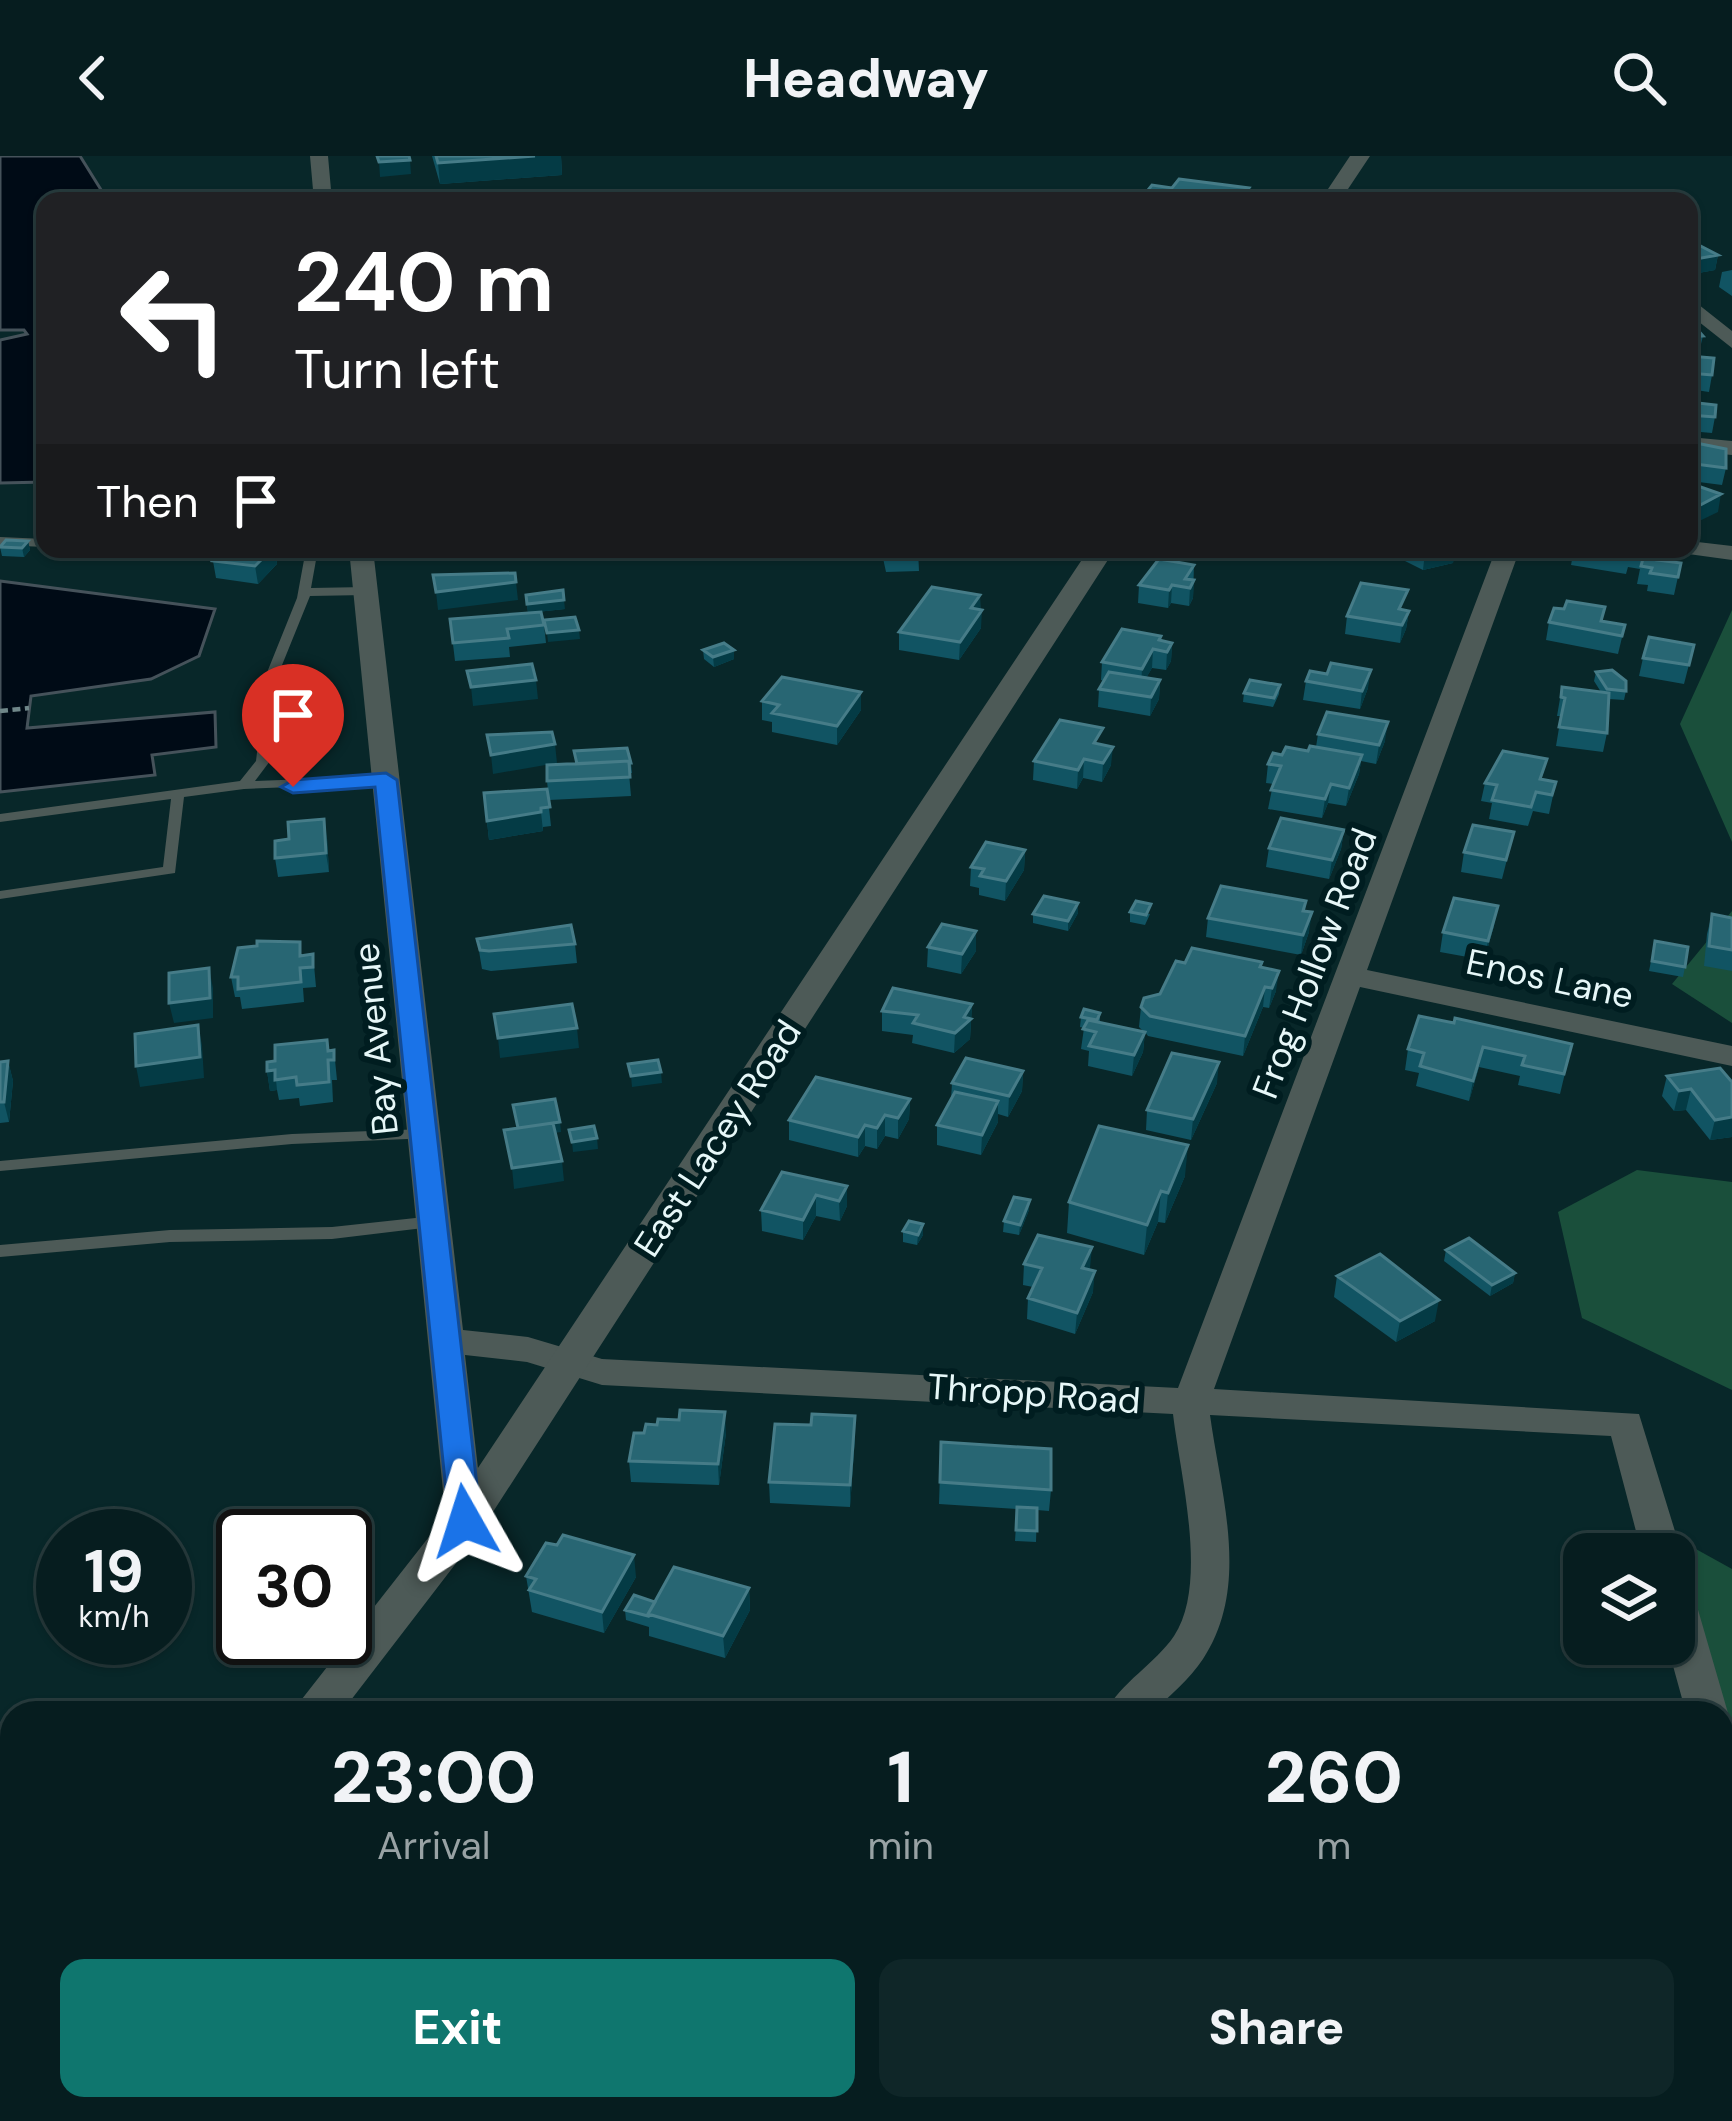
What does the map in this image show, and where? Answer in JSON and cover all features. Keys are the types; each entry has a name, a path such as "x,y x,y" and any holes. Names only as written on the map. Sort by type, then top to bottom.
{"street":[{"path":"319,156 322,192"},
{"path":"1343,192 1360,156"},
{"path":"1698,309 1732,342"},
{"path":"1698,445 1732,448"},
{"path":"1698,549 1732,553"},
{"name":"Bay Avenue","path":"362,558 465,1521"},
{"name":"East Lacey Road","path":"324,1701 428,1576 1096,558"},
{"name":"Frog Hollow Road","path":"1190,1404 1505,558"},
{"name":"Enos Lane","path":"1352,976 1732,1056"},
{"name":"Thropp Road","path":"446,1340 528,1350 602,1372 1626,1423 1656,1533"},
{"path":"1137,1701 1187,1649 1206,1614 1212,1574 1190,1404"},
{"path":"1693,1665 1704,1701"}],"lane":[{"path":"0,541 36,543"},
{"path":"244,785 263,761 272,675 304,592 310,558"},
{"path":"304,592 366,591"},
{"path":"0,818 178,798 244,785 386,780"},
{"path":"0,895 170,870 178,798"},
{"path":"0,1166 292,1138 424,1134"},
{"path":"0,1251 170,1236 332,1233 434,1222"}],"path":[{"path":"0,710 29,708"}],"green space":[{"path":"1732,610 1732,842 1680,724"},
{"path":"1732,911 1732,1023 1672,984"},
{"path":"1637,1170 1732,1182 1732,1390 1582,1318 1558,1212"},
{"path":"1695,1549 1732,1569 1732,1701 1717,1701 1695,1648"}],"shaded area":[{"path":"0,156 80,156 102,192 36,192 36,482 0,483 0,340 27,334 0,330"},
{"path":"0,581 215,609 199,656 151,679 31,696 27,728 215,712 216,747 152,755 155,775 0,792"}],"building":[{"path":"377,156 409,156 410,160 379,162"},
{"path":"436,156 535,156 438,163"},
{"path":"1179,179 1249,188 1246,192 1146,192 1152,185 1172,188"},
{"path":"1698,245 1718,255 1698,259"},
{"path":"1698,357 1714,358 1712,375 1698,374"},
{"path":"1698,403 1716,405 1715,417 1698,416"},
{"path":"1698,443 1726,449 1726,468 1698,464"},
{"path":"1698,486 1721,494 1698,506"},
{"path":"6,540 28,541 22,548 0,547"},
{"path":"216,558 263,558 255,566 213,561"},
{"path":"1643,558 1681,563 1678,577 1650,573 1652,568 1641,566"},
{"path":"1159,559 1194,565 1185,579 1194,580 1190,588 1139,585"},
{"path":"515,573 516,582 436,592 433,575"},
{"path":"1361,583 1408,590 1399,609 1409,611 1402,625 1347,616"},
{"path":"932,587 980,595 971,608 982,610 960,642 899,632"},
{"path":"563,590 564,600 527,604 526,595"},
{"path":"1567,601 1605,607 1601,621 1625,625 1622,636 1549,622 1554,608 1564,609"},
{"path":"541,612 544,625 507,629 509,638 453,643 450,619"},
{"path":"575,617 579,630 547,633 544,620"},
{"path":"1122,629 1161,636 1159,640 1172,643 1167,652 1153,649 1142,669 1102,662"},
{"path":"1649,637 1694,645 1689,665 1643,658"},
{"path":"724,643 734,650 713,657 703,650"},
{"path":"1331,663 1371,670 1362,691 1306,681 1310,671 1327,674"},
{"path":"532,664 536,680 471,687 467,671"},
{"path":"1612,670 1626,681 1626,691 1607,689 1596,672"},
{"path":"1109,672 1160,680 1151,697 1099,689"},
{"path":"782,677 861,692 837,726 772,713 779,705 762,701"},
{"path":"1250,680 1280,685 1274,698 1244,693"},
{"path":"1562,687 1609,693 1607,733 1559,727 1565,698"},
{"path":"1327,712 1388,722 1379,745 1318,734"},
{"path":"1060,720 1103,728 1094,743 1113,747 1103,763 1084,759 1078,770 1034,761"},
{"path":"552,732 555,744 491,755 487,735"},
{"path":"1310,746 1362,755 1349,788 1331,784 1325,799 1271,790 1281,766 1268,764 1273,753 1282,755 1286,747 1308,751"},
{"path":"627,748 631,763 577,764 574,751"},
{"path":"1503,751 1547,759 1540,779 1556,782 1552,795 1536,792 1531,807 1492,800 1497,785 1485,783"},
{"path":"629,761 630,777 547,781 547,765"},
{"path":"547,789 550,807 541,812 487,821 484,793"},
{"path":"1281,818 1344,830 1332,860 1269,848"},
{"path":"324,819 326,853 275,858 275,841 289,839 288,822"},
{"path":"1473,825 1514,832 1506,860 1464,852"},
{"path":"986,842 1025,850 1006,881 980,876 984,869 971,867"},
{"path":"1221,886 1306,901 1303,911 1312,912 1303,935 1208,918"},
{"path":"1044,896 1078,903 1068,921 1033,914"},
{"path":"1454,898 1498,906 1488,941 1443,932"},
{"path":"1136,901 1151,904 1146,915 1130,912"},
{"path":"1712,914 1732,918 1732,950 1709,946"},
{"path":"942,924 976,931 962,954 928,947"},
{"path":"571,925 575,944 489,951 480,950 477,939"},
{"path":"257,941 300,942 300,956 313,954 313,967 300,968 301,982 238,989 238,977 231,977 238,948 257,946"},
{"path":"1655,941 1688,947 1685,967 1652,961"},
{"path":"1192,948 1262,962 1260,967 1279,971 1272,988 1265,987 1245,1036 1150,1016 1141,1007 1144,998 1160,994 1176,961 1185,963"},
{"path":"209,968 210,998 169,1003 169,973"},
{"path":"893,988 972,1004 964,1017 971,1019 955,1033 913,1023 918,1015 882,1011"},
{"path":"572,1004 577,1028 498,1038 494,1014"},
{"path":"1084,1009 1100,1013 1097,1020 1081,1017"},
{"path":"1419,1016 1454,1023 1455,1018 1572,1044 1564,1074 1522,1065 1525,1056 1483,1047 1473,1081 1420,1066 1424,1053 1408,1049"},
{"path":"1088,1020 1145,1032 1134,1055 1089,1046 1096,1032 1083,1029"},
{"path":"198,1025 200,1057 136,1066 135,1034"},
{"path":"327,1040 328,1051 334,1050 334,1060 328,1060 329,1082 297,1085 296,1077 275,1080 275,1070 267,1071 267,1062 275,1061 275,1045"},
{"path":"1172,1053 1219,1062 1193,1119 1147,1110"},
{"path":"966,1058 1023,1071 1009,1096 952,1083"},
{"path":"658,1060 661,1072 631,1076 628,1064"},
{"path":"8,1061 4,1102 0,1102 0,1062"},
{"path":"1720,1068 1732,1082 1732,1117 1715,1120 1691,1089 1679,1091 1667,1076"},
{"path":"816,1077 910,1099 898,1118 885,1115 877,1128 865,1125 858,1137 789,1120"},
{"path":"955,1092 998,1101 982,1135 937,1125"},
{"path":"555,1099 560,1122 518,1128 513,1105"},
{"path":"553,1123 562,1161 512,1168 504,1130"},
{"path":"594,1126 597,1138 572,1142 569,1130"},
{"path":"1099,1126 1188,1145 1168,1193 1161,1191 1147,1225 1069,1202"},
{"path":"782,1172 847,1186 839,1201 816,1195 803,1220 761,1210"},
{"path":"1014,1197 1030,1200 1020,1225 1004,1221"},
{"path":"909,1221 923,1224 918,1235 903,1231"},
{"path":"1038,1235 1092,1247 1082,1268 1095,1271 1077,1313 1028,1298 1042,1268 1024,1264"},
{"path":"1469,1238 1515,1273 1492,1285 1446,1250"},
{"path":"1380,1254 1439,1300 1400,1321 1337,1276"},
{"path":"680,1410 725,1412 718,1464 629,1461 634,1433 644,1433 646,1424 657,1425 658,1419 679,1420"},
{"path":"812,1414 855,1416 850,1485 769,1482 775,1424 811,1425"},
{"path":"941,1442 1051,1449 1051,1490 940,1482"},
{"path":"1017,1507 1037,1508 1037,1531 1016,1530"},
{"path":"563,1535 634,1555 602,1612 529,1590 536,1579 526,1576 546,1543 557,1545"},
{"path":"674,1567 749,1588 723,1636 648,1614"},
{"path":"634,1595 655,1602 648,1616 625,1610"}],"route":[{"path":"293,787 386,780 465,1521"}]}
